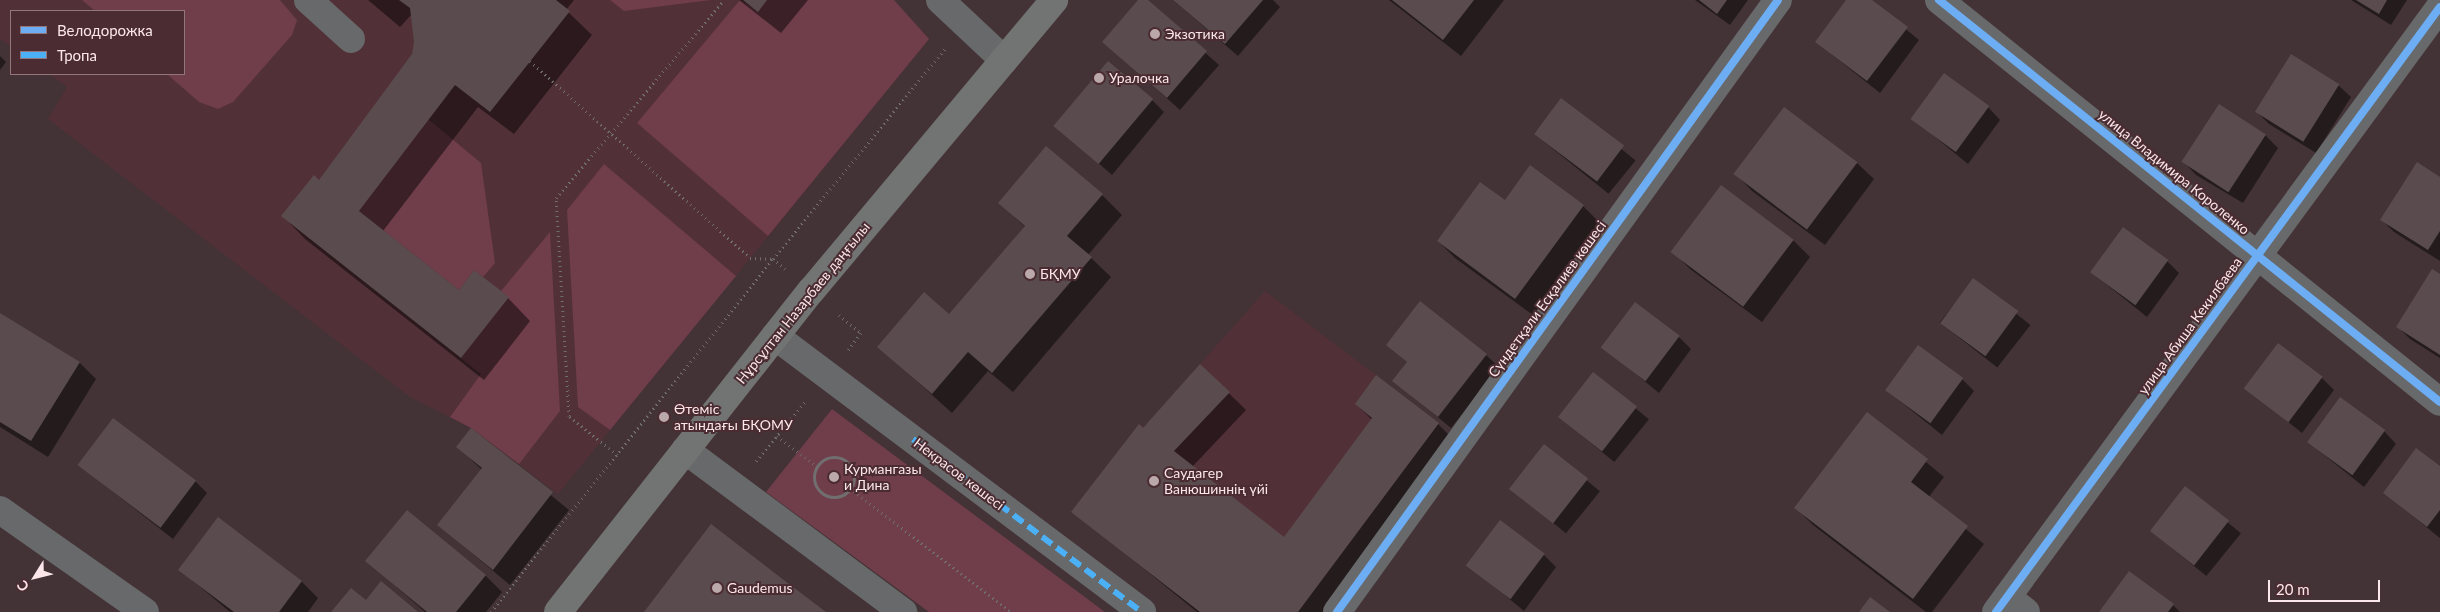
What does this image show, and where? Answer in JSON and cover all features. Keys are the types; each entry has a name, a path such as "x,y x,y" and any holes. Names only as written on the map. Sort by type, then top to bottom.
{"main road":[{"name":"Нұрсұлтан Назарбаев даңғылы","path":"558,612 775,336 1054,0"}],"street":[{"path":"308,0 351,39"},
{"path":"940,0 1004,60"},
{"name":"Сүндетқали Есқалиев көшесі","path":"1337,612 1778,0"},
{"name":"улица Владимира Короленко","path":"1939,0 2258,254 2440,402"},
{"name":"улица Абиша Кекилбаева","path":"2010,607 2258,254 2440,7"},
{"name":"Некрасов көшесі","path":"775,336 1142,612"},
{"path":"685,450 903,612"},
{"path":"0,510 145,612"}],"path":[{"path":"617,455 569,416 556,198 724,0"},
{"path":"491,612 773,260 965,25"},
{"path":"530,61 609,134 750,258 773,260 785,269"},
{"path":"735,487 861,334 839,315"},
{"path":"777,436 817,466"},
{"path":"827,458 845,461 852,471 850,488 832,497 820,491 814,479 817,466 827,458"},
{"path":"850,488 1011,612"}],"shaded area":[{"path":"0,0 894,0 929,39 558,494 471,428 410,397 48,119 67,87 50,75 185,75 185,10 10,10 10,46 0,39"},
{"path":"82,0 280,0 297,20 292,35 233,102 218,109 199,102 168,75 185,75 185,10 94,10"},
{"path":"610,0 711,0 624,11"},
{"path":"740,0 758,11 767,0 894,0 929,39 768,236 637,123"},
{"path":"428,119 481,163 495,263 483,277 474,270 459,290 359,211"},
{"path":"604,164 736,276 610,430 578,407 567,210"},
{"path":"550,232 560,411 519,464 471,428 450,417 481,374 461,358 508,297 501,291"},
{"path":"1265,291 1439,423 1298,612 1071,512 1139,424 1144,427"},
{"path":"832,409 1105,612 929,612 766,492"}],"building":[{"path":"399,0 556,0 570,11 490,112 455,85 359,211 459,290 474,270 509,297 461,358 281,216 314,175 319,180 412,54 414,42 410,8"},
{"path":"743,0 767,0 758,12"},
{"path":"1138,0 1148,0 1207,51 1167,98 1102,42"},
{"path":"1173,0 1263,0 1225,44"},
{"path":"1392,0 1474,0 1443,40"},
{"path":"1699,0 1727,0 1717,14"},
{"path":"1846,0 1872,0 1908,27 1867,81 1815,42"},
{"path":"2356,0 2387,0 2379,14"},
{"path":"2291,54 2339,84 2303,142 2255,112"},
{"path":"1108,61 1153,99 1099,164 1053,126"},
{"path":"1944,73 1989,106 1956,152 1910,119"},
{"path":"1561,98 1624,146 1597,181 1534,134"},
{"path":"2219,104 2266,134 2228,192 2181,162"},
{"path":"1784,107 1857,162 1807,229 1733,174"},
{"name":"БҚМУ","path":"1046,146 1103,194 1067,236 1092,257 992,373 968,352 932,394 877,347 924,292 949,314 1025,226 998,203"},
{"path":"2417,162 2440,177 2440,231 2428,250 2380,220"},
{"path":"1530,165 1584,205 1515,299 1437,241 1480,182 1505,200"},
{"path":"1721,185 1794,240 1743,307 1670,252"},
{"path":"2123,227 2168,260 2135,305 2090,272"},
{"path":"2432,269 2440,274 2440,355 2396,327"},
{"path":"1973,278 2018,311 1985,356 1940,323"},
{"path":"1420,301 1487,354 1438,417 1392,381 1407,362 1386,345"},
{"path":"1635,302 1680,336 1645,381 1601,348"},
{"path":"0,313 80,362 31,441 0,422"},
{"path":"2278,343 2323,377 2288,422 2244,389"},
{"path":"1918,345 1963,378 1930,423 1885,390"},
{"name":"Саудагер Ванюшиннің үйі","path":"1200,364 1230,392 1174,451 1284,537 1372,418 1355,404 1376,375 1439,423 1298,612 1200,612 1071,512 1139,424 1143,428"},
{"path":"1593,372 1637,406 1602,451 1558,417"},
{"path":"2340,397 2385,430 2352,475 2307,442"},
{"path":"1867,412 1928,459 1911,482 1968,526 1913,599 1794,508"},
{"path":"113,418 196,481 161,528 77,465"},
{"path":"471,428 553,492 493,570 437,525 482,468 456,447"},
{"path":"1544,444 1588,478 1553,523 1509,489"},
{"path":"2416,448 2440,466 2440,510 2427,527 2383,493"},
{"path":"2185,486 2229,520 2194,565 2150,531"},
{"path":"407,510 486,575 456,612 427,612 365,561"},
{"path":"218,517 302,581 279,612 234,612 178,570"},
{"path":"1500,520 1545,554 1510,599 1466,566"},
{"path":"711,524 789,584 826,612 644,612"},
{"path":"2129,571 2174,604 2168,612 2099,612"},
{"path":"381,581 418,612 331,612 351,588 366,600"},
{"path":"1870,597 1890,612 1859,612"}],"marked path":[{"path":"913,439 1142,612"}],"cycle path":[{"path":"1337,612 1778,0"},
{"path":"1939,0 2440,402"},
{"path":"1996,612 2440,7"}],"place":[{"name":"Экзотика","path":"1155,34"},
{"name":"Уралочка","path":"1099,78"},
{"name":"БҚМУ","path":"1030,274"},
{"name":"Өтеміс атындағы БҚОМУ","path":"664,417"},
{"name":"Курмангазы и Дина","path":"834,477"},
{"name":"Саудагер Ванюшиннің үйі","path":"1154,481"},
{"name":"Gaudemus","path":"717,588"}]}
